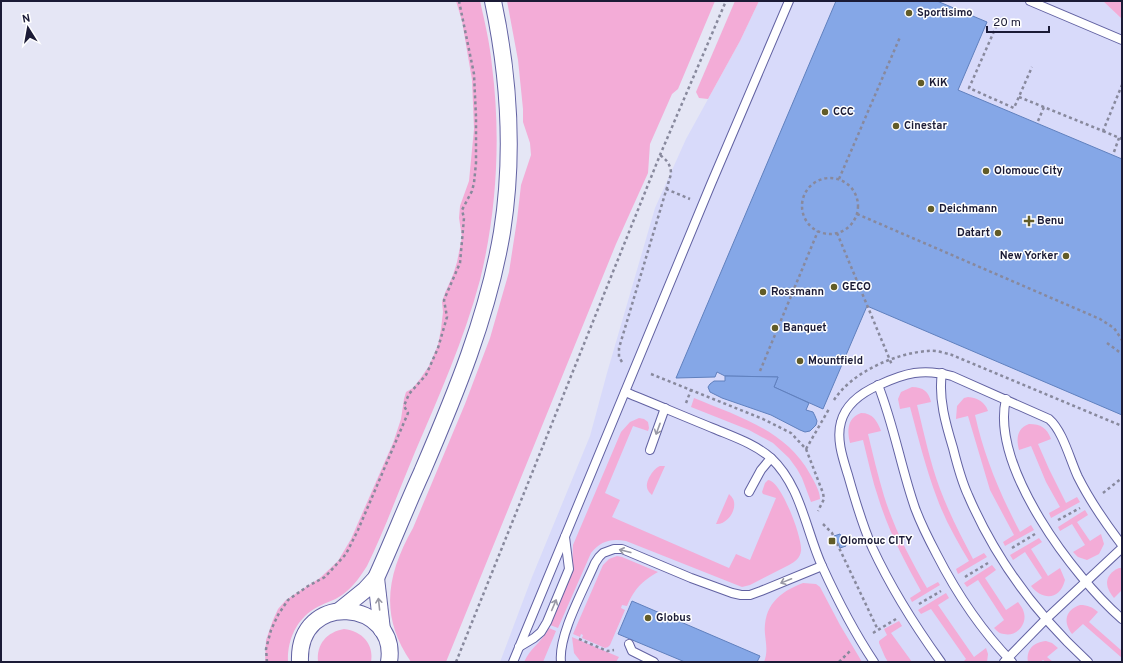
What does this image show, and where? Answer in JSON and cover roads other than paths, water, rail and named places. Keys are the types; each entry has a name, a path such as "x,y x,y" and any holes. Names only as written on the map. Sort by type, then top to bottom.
{"street":[{"path":"339,611 365,590 376,578 441,428 475,338 495,268 502,231 507,188 509,142 505,72 499,29 493,1"},
{"path":"376,578 382,630"},
{"path":"300,662 302,642 312,625 329,613 339,611 350,611 369,617 382,630 387,639 392,658"}],"lane":[{"path":"513,662 720,162 789,1"},
{"path":"1030,1 1122,40"},
{"path":"878,385 887,411 906,482 915,509 925,531 952,584 977,622 1008,661 1046,619 1122,547 1101,517 1082,484 1055,424 1044,415 942,373 929,371 896,377 878,385 867,390 850,404 844,413 841,422 840,434 844,460 859,511 872,547 907,612 941,662"},
{"path":"942,373 941,389 949,436 967,494 1000,556 1021,588 1046,619 1088,662"},
{"path":"625,392 753,446 771,458 781,469 793,489 822,566 847,617 874,662"},
{"path":"1006,399 1004,407 1004,428 1010,452 1019,476 1045,528 1086,582 1104,603 1122,619"},
{"path":"650,450 665,408"},
{"path":"749,492 761,470 771,458"},
{"path":"519,646 534,638 541,632 567,575 569,563 565,537"},
{"path":"561,662 561,650 567,628 595,563 599,556 608,551 622,549 691,578 741,595 762,591 822,566"},
{"path":"629,644 632,651 654,662"}],"place":[{"name":"Sportisimo","path":"909,13"},
{"name":"KiK","path":"921,83"},
{"name":"CCC","path":"825,112"},
{"name":"Cinestar","path":"896,126"},
{"name":"Olomouc City","path":"986,171"},
{"name":"Deichmann","path":"931,209"},
{"name":"Benu","path":"1029,221"},
{"name":"Datart","path":"998,233"},
{"name":"New Yorker","path":"1066,256"},
{"name":"GECO","path":"834,287"},
{"name":"Rossmann","path":"763,292"},
{"name":"Banquet","path":"775,328"},
{"name":"Mountfield","path":"800,361"},
{"name":"Olomouc CITY","path":"832,541"},
{"name":"Globus","path":"648,618"}]}
